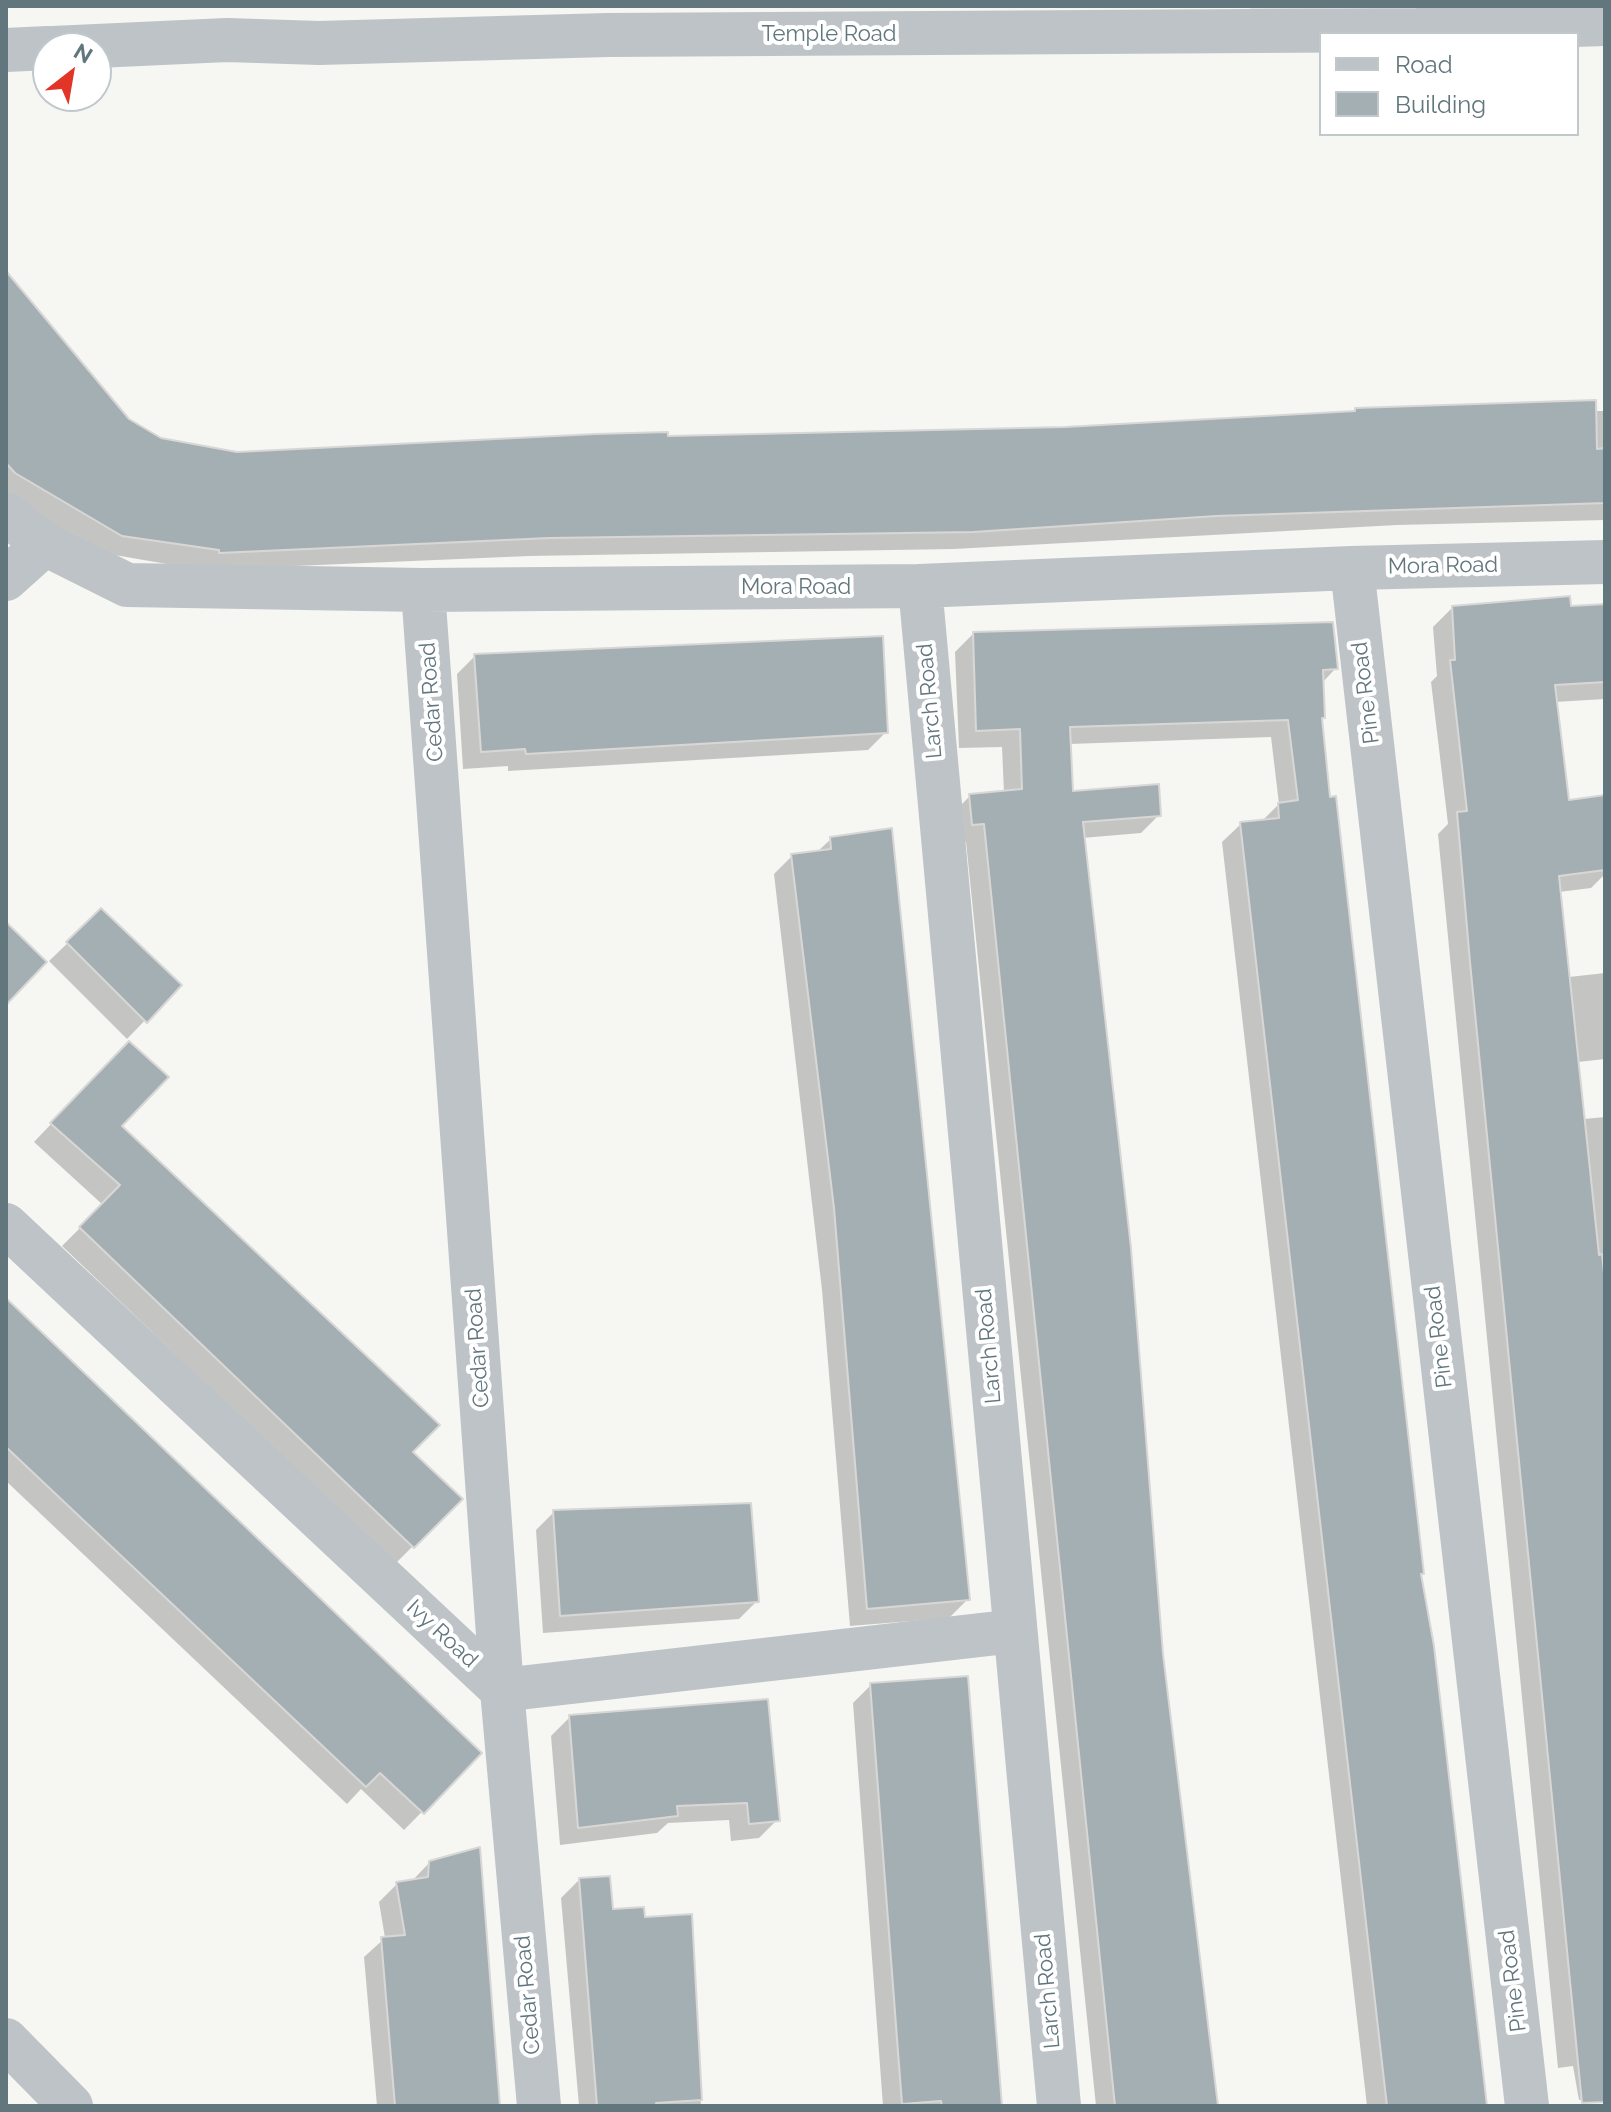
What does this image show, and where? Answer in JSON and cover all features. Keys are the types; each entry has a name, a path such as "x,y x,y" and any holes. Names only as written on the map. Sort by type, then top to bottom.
{"street":[{"name":"Temple Road","path":"112,39 222,23 319,43 608,21 1033,19 1605,24"},
{"name":"Temple Road","path":"6,50 32,49"},
{"name":"Mora Road","path":"6,514 45,544 127,585 423,590 920,586 1352,568 1605,562"},
{"path":"6,579 45,544"},
{"name":"Pine Road","path":"1352,568 1527,2106"},
{"name":"Larch Road","path":"920,586 1059,2106"},
{"name":"Cedar Road","path":"423,590 502,1690 539,2106"},
{"name":"Ivy Road","path":"6,1225 502,1690"},
{"path":"502,1690 1015,1631"},
{"path":"6,2040 71,2106"}],"shaded area":[{"path":"1250,6 1411,6 1250,11"}],"building":[{"path":"6,271 129,419 161,438 237,452 595,434 668,432 668,436 1065,427 1355,411 1355,408 1596,400 1597,449 1605,448 1605,503 1216,516 973,532 549,538 219,553 219,550 122,536 15,473 6,463"},
{"path":"1570,596 1571,606 1605,604 1605,682 1555,685 1569,800 1605,795 1605,870 1559,876 1599,1255 1602,1254 1605,1282 1605,2102 1582,2103 1470,962 1457,812 1467,811 1450,660 1455,660 1452,606"},
{"path":"1333,622 1338,669 1323,670 1325,718 1322,718 1330,797 1336,796 1424,1574 1421,1574 1434,1646 1487,2106 1387,2106 1240,822 1279,818 1278,803 1298,800 1288,720 1070,727 1073,791 1159,784 1161,816 1083,822 1131,1248 1163,1654 1218,2106 1115,2106 984,824 972,825 969,794 1022,789 1020,729 976,731 973,632"},
{"path":"883,636 888,733 526,754 525,749 481,752 474,654"},
{"path":"892,828 970,1600 867,1609 834,1208 791,854 831,849 830,837"},
{"path":"101,908 182,985 147,1023 66,942"},
{"path":"6,922 47,962 6,1005"},
{"path":"129,1041 169,1077 122,1126 440,1425 413,1452 463,1499 414,1548 79,1227 120,1185 50,1123"},
{"path":"6,1298 482,1753 424,1814 380,1773 366,1787 6,1447"},
{"path":"751,1503 759,1602 560,1616 553,1510"},
{"path":"968,1676 1002,2106 942,2106 941,2101 902,2104 870,1683"},
{"path":"768,1699 780,1821 749,1824 747,1803 677,1806 678,1816 578,1828 569,1715"},
{"path":"480,1847 500,2106 395,2106 381,1937 405,1935 396,1882 428,1877 429,1861"},
{"path":"610,1876 613,1909 644,1907 645,1917 692,1914 702,2100 656,2103 657,2106 597,2106 579,1878"}]}
